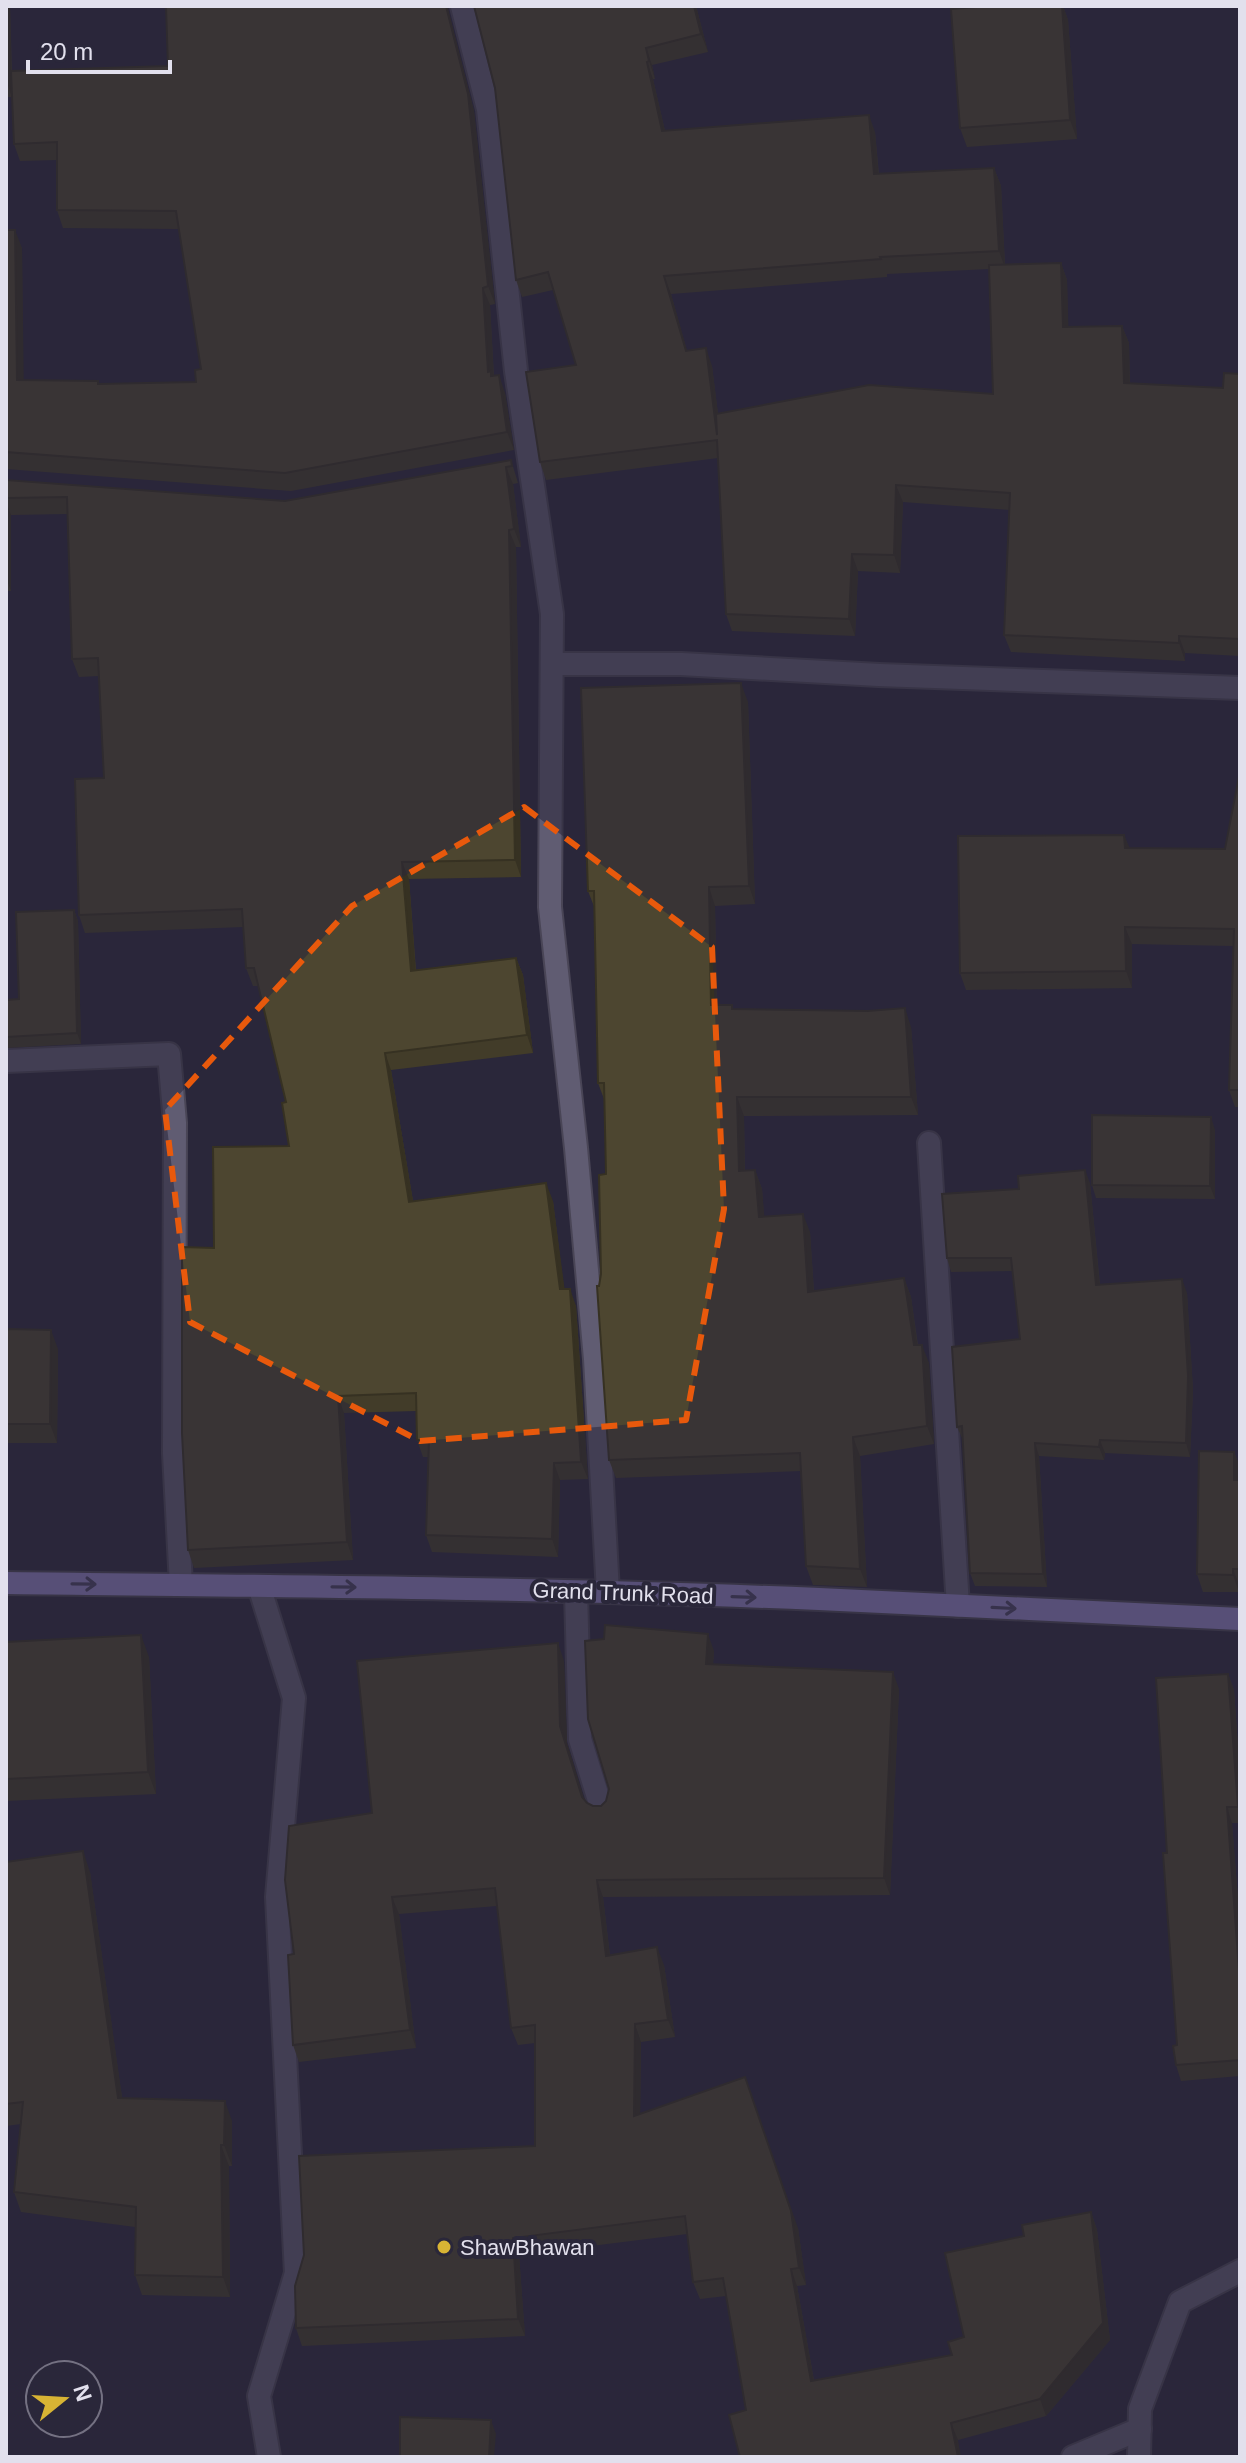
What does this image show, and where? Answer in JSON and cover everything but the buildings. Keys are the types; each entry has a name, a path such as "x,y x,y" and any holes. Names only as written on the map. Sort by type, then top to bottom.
{"main road":[{"name":"Grand Trunk Road","path":"6,1583 608,1592 1240,1619"}],"street":[{"path":"462,6 488,109 516,371 522,462 552,614 550,907 595,1359 608,1592"},
{"path":"552,664 681,664 879,675 1240,688"},
{"path":"6,1061 169,1054 175,1123 174,1453 181,1585"},
{"path":"929,1143 958,1606"},
{"path":"259,1586 294,1698 277,1897 296,2273 259,2396 269,2457"},
{"path":"576,1592 580,1739 602,1810"},
{"path":"1139,2457 1140,2409 1180,2302 1240,2271"},
{"path":"1073,2457 1140,2429"}],"highlighted area":[{"path":"524,807 712,947 724,1209 686,1420 420,1441 190,1322 165,1110 352,906"}],"place":[{"name":"ShawBhawan","path":"444,2247"}]}
